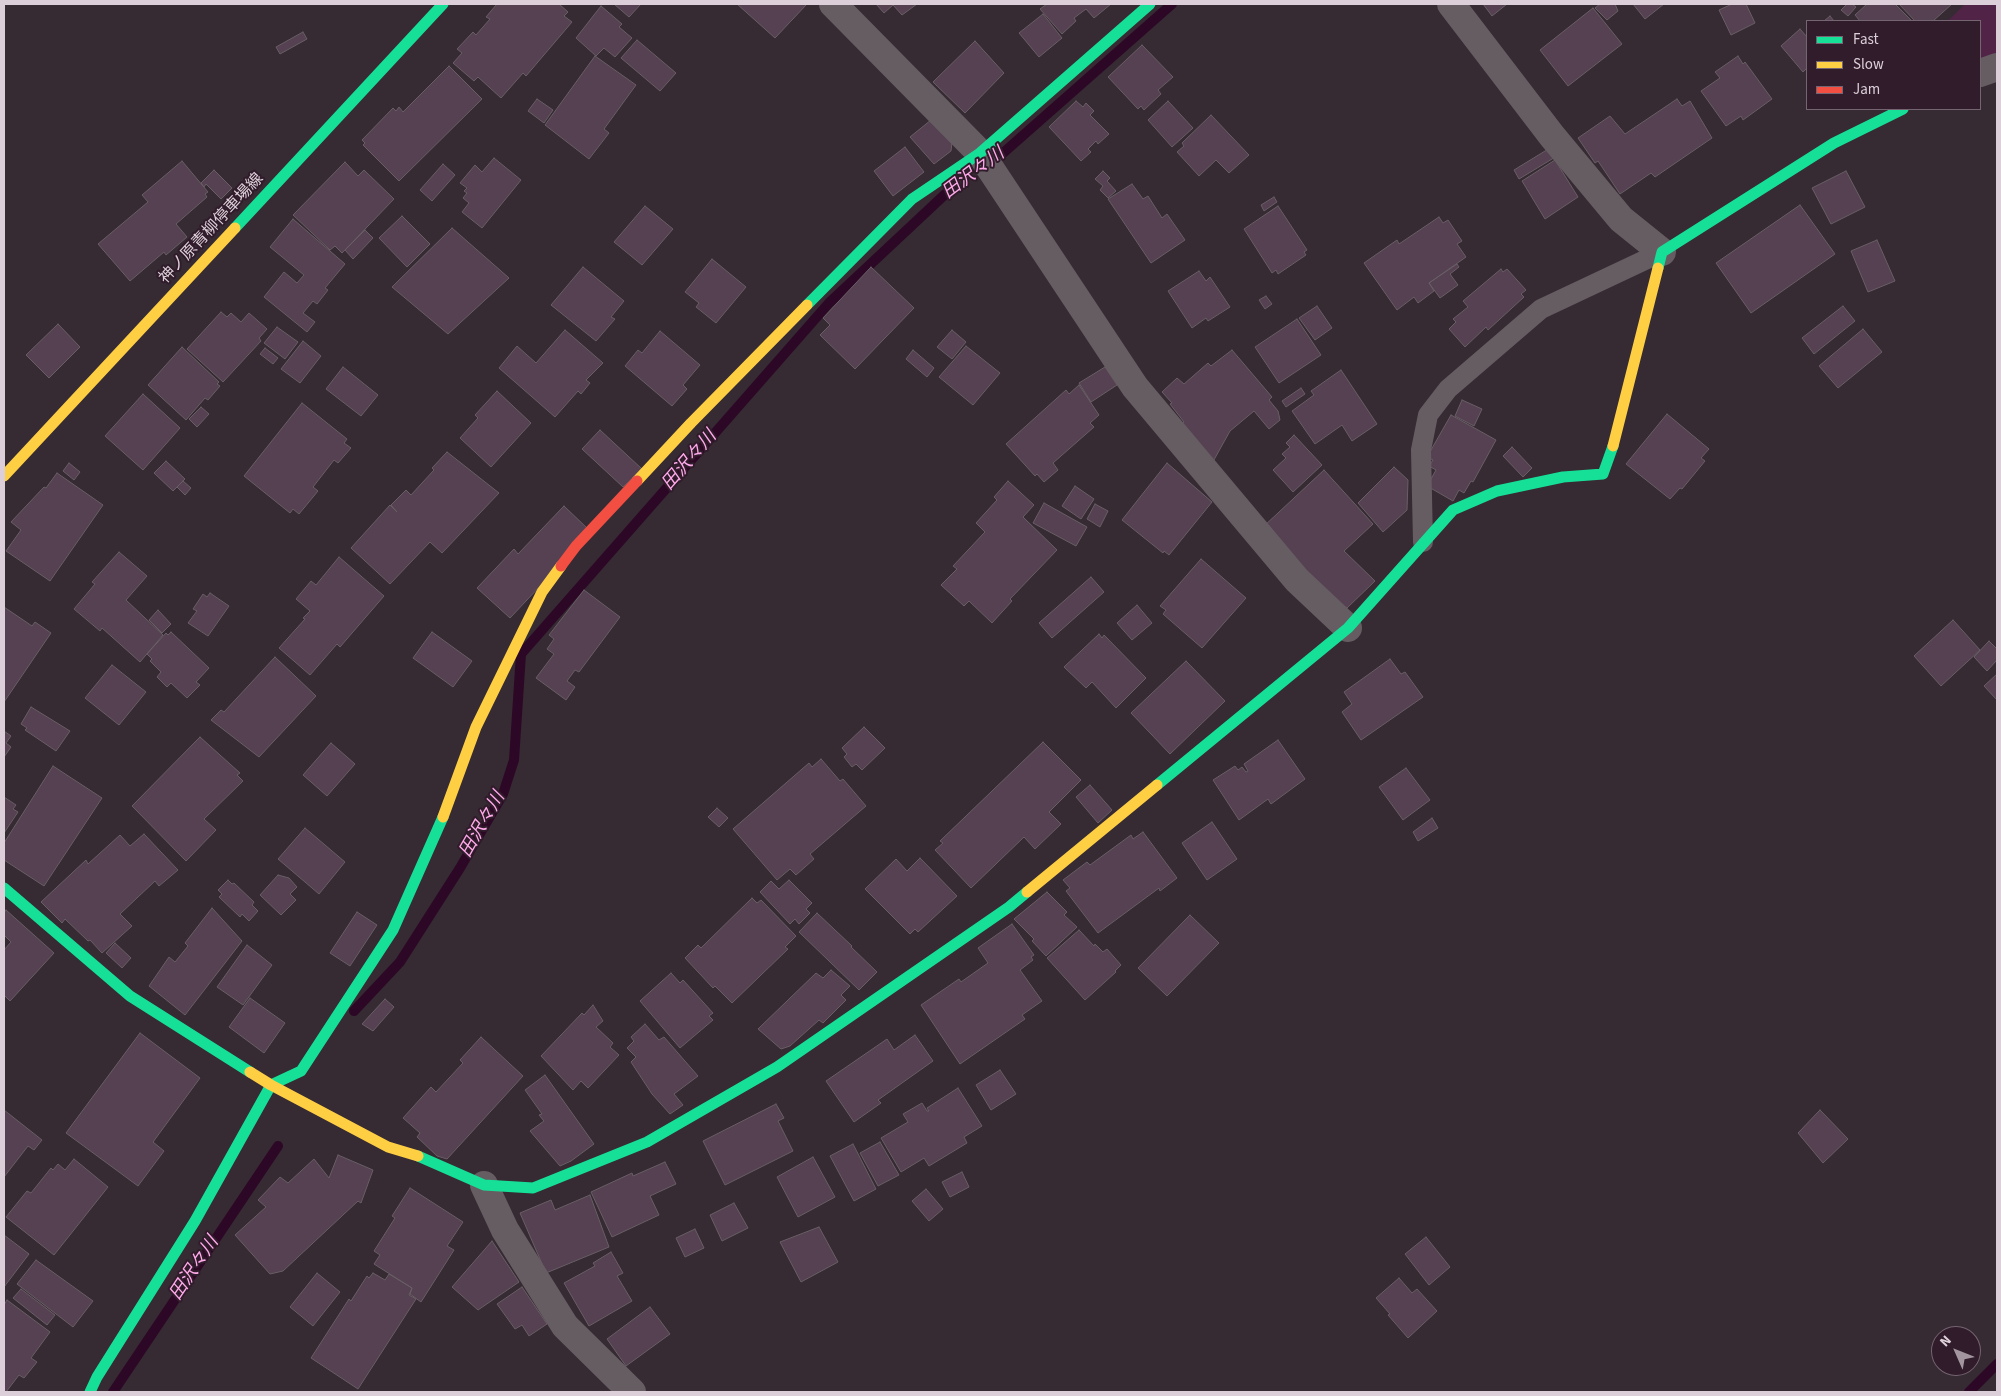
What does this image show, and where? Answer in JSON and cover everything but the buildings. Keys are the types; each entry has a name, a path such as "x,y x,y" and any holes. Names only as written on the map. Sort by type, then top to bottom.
{"street":[{"name":"神ノ原青柳停車場線","path":"4,476 443,4"},
{"path":"833,4 981,154 1136,388 1297,580 1348,628"},
{"path":"90,1392 96,1377 195,1221 271,1085 301,1071 393,930 442,821 476,727 542,592 576,546 692,423 912,200 981,154 1150,4"},
{"path":"1451,4 1552,136 1621,219 1662,252"},
{"path":"1981,73 1997,67"},
{"path":"4,888 130,996 271,1085 388,1147 422,1157 484,1185 533,1188 648,1142 777,1067 1009,907 1348,628 1453,510 1497,491 1563,476 1603,474 1614,448 1662,252 1834,143 1901,110"},
{"path":"484,1185 505,1230 565,1326 632,1392"}],"lane":[{"path":"1423,542 1420,450 1428,415 1448,389 1541,309 1662,252"}],"shaded area":[{"path":"1965,4 1997,4 1997,58 1981,64 1981,20 1949,20"}],"waterway":[{"name":"田沢々川","path":"987,163 1002,154 1172,4"},
{"name":"田沢々川","path":"354,1011 400,962 460,868 503,794 514,760 521,654 829,303 955,185"},
{"name":"田沢々川","path":"113,1392 278,1146"},
{"path":"1969,1392 1997,1364"}],"traffic: fast":[{"path":"235,228 443,4"},
{"path":"807,305 912,199 980,153 1150,4"},
{"path":"1658,268 1662,252 1834,143 1901,110"},
{"path":"1157,785 1348,628 1453,510 1497,491 1563,477 1603,474 1613,446"},
{"path":"90,1392 97,1377 195,1221 271,1085 301,1071 393,930 443,817"},
{"path":"4,888 130,996 250,1072"},
{"path":"418,1156 484,1185 533,1188 647,1142 777,1067 1009,907 1027,892"}],"traffic: slow":[{"path":"4,476 235,228"},
{"path":"1613,446 1658,268"},
{"path":"637,481 807,305"},
{"path":"443,817 476,727 542,592 561,566"},
{"path":"1027,892 1157,785"},
{"path":"250,1072 388,1147 418,1156"}],"traffic: jam":[{"path":"561,566 576,546 637,481"}]}
